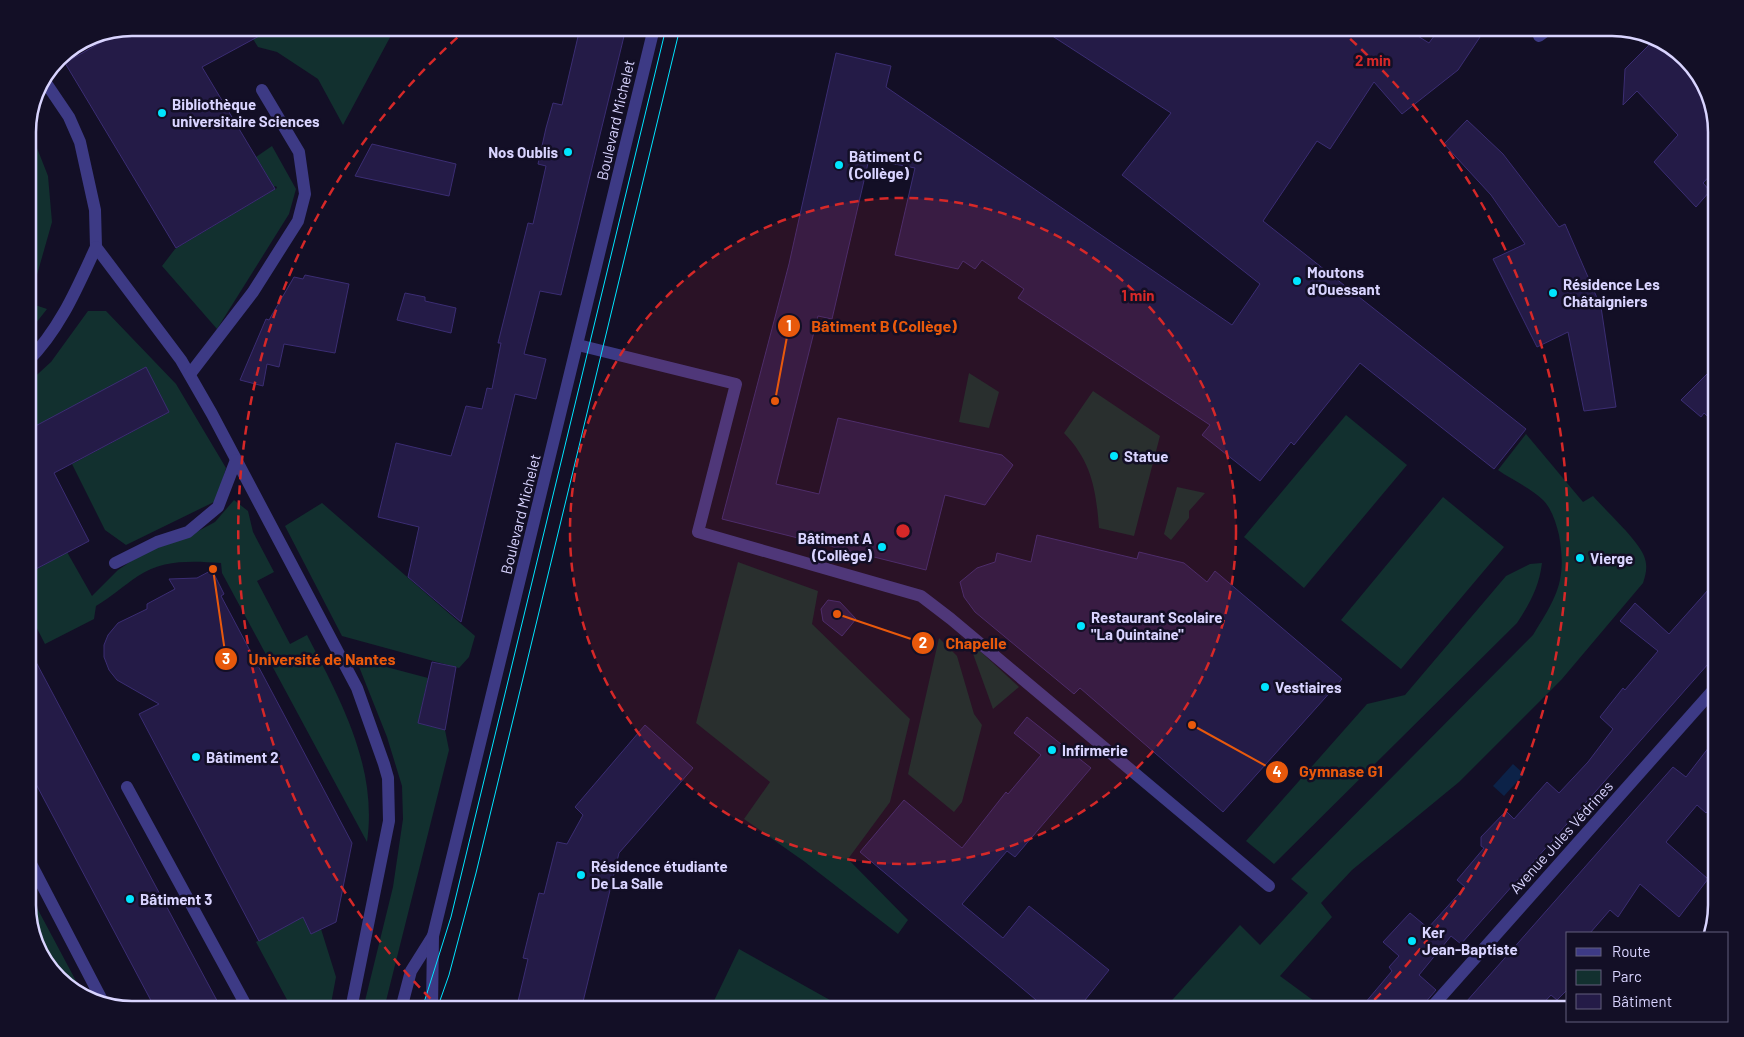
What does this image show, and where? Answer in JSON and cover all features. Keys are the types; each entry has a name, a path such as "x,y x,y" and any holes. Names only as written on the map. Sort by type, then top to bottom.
{"street":[{"name":"Boulevard Michelet","path":"432,1001 433,936 652,36"},
{"path":"36,351 70,305 96,247 95,210 80,142 69,117 48,86"},
{"path":"190,374 253,292 298,221 305,194 299,152 262,90"},
{"path":"96,247 190,374 357,688 388,778 389,821 353,1001"},
{"path":"578,345 736,384 698,532 921,596 1269,886"},
{"path":"115,563 156,542 188,532 218,507 236,460"},
{"name":"Avenue Jules Védrines","path":"1438,1001 1708,696"},
{"path":"127,788 243,1001"},
{"path":"36,873 99,994"},
{"path":"403,1001 411,971 433,936"}],"green space":[{"path":"251,36 391,36 343,125 318,79 277,52 258,47"},
{"path":"36,145 48,176 52,222 36,278"},
{"path":"272,146 296,189 289,214 217,329 162,266 175,249 277,188 276,186 274,187 256,157"},
{"path":"36,305 47,309 36,323"},
{"path":"88,311 106,311 176,384 226,468 216,501 126,545 105,530 72,464 169,412 146,368 36,426 36,376 51,362"},
{"path":"969,373 999,392 989,428 959,422"},
{"path":"1093,391 1160,436 1134,536 1099,528 1094,489 1087,466 1064,433"},
{"path":"1346,415 1407,465 1304,588 1244,537"},
{"path":"1526,434 1583,502 1593,496 1641,549 1646,563 1643,583 1562,679 1459,782 1352,870 1321,903 1332,917 1280,976 1314,1001 1171,1001 1240,925 1260,945 1308,893 1291,879 1533,635 1554,598 1561,577 1562,565 1559,535 1555,521 1543,500 1498,470"},
{"path":"1177,487 1205,493 1189,511 1189,518 1171,540 1164,534"},
{"path":"1443,497 1504,547 1401,669 1341,620"},
{"path":"234,500 248,511 253,532 274,572 257,581 290,644 307,635 332,684 362,760 369,814 367,842 222,573 221,563 178,562 148,570 96,606 94,619 45,644 36,627 36,569 67,552 92,596 118,570 149,549 191,535 215,522"},
{"path":"322,503 475,636 469,657 459,668 342,636 285,526"},
{"path":"738,562 818,591 812,624 910,719 890,802 848,859 908,920 898,934 805,862 744,819 770,782 696,723"},
{"path":"1542,563 1539,580 1526,609 1517,623 1274,864 1246,841 1367,704 1405,695 1506,576 1530,564"},
{"path":"939,638 957,656 974,714 982,725 962,802 954,812 908,774"},
{"path":"968,640 1019,687 993,709"},
{"path":"356,659 428,678 418,723 445,730 449,750 386,1001 365,1001 393,887 403,819 402,786 387,737"},
{"path":"36,906 77,983 64,973 49,953 40,929"},
{"path":"303,917 311,934 321,929 336,977 332,1001 288,1001 256,942"},
{"path":"739,949 832,1001 714,1001"}],"water":[{"path":"1513,764 1524,774 1504,796 1493,786"}],"building":[{"name":"Bibliothèque universitaire Sciences","path":"259,36 202,67 275,189 176,248 65,64 104,41 120,37"},
{"path":"578,36 624,36 561,295 540,291 524,354 546,359 536,399 515,394 461,622 408,577 419,527 378,517 396,443 451,456 466,406 482,409 487,388 492,389 501,343 498,343 528,223 533,224 546,166 538,164 546,128 553,103 562,105"},
{"path":"1052,36 1418,36 1429,43 1434,36 1481,36 1458,70 1402,114 1374,82 1330,149 1317,141 1263,221 1526,429 1494,469 1360,363 1294,445 1291,442 1260,481 1202,435 1210,425 1018,298 1024,289 982,260 975,269 963,261 958,269 895,255 915,168 869,159 832,319 818,316 776,484 819,494 838,418 1002,455 1013,465 985,505 945,495 926,570 722,519 789,264 836,53 891,66 886,87 1232,325 1260,284 1122,175 1171,113"},
{"path":"1649,45 1660,49 1680,64 1695,84 1704,108 1708,126 1708,178 1703,183 1708,189 1708,193 1696,207 1654,162 1678,135 1637,91 1623,105 1625,69"},
{"path":"1467,120 1503,154 1559,227 1565,224 1601,307 1616,407 1584,411 1568,332 1537,347 1493,259 1525,244 1491,195 1444,144"},
{"path":"372,144 456,164 449,196 355,176"},
{"path":"305,275 349,284 335,353 284,344 279,367 267,364 263,386 240,380 266,319 269,320 294,277 303,279"},
{"path":"405,293 425,297 425,301 456,308 451,333 397,320"},
{"path":"146,367 169,412 54,473 89,541 36,569 36,426"},
{"path":"1708,373 1708,417 1704,413 1701,417 1681,400"},
{"path":"1037,535 1137,559 1139,552 1184,563 1207,582 1215,571 1342,679 1223,812 1080,688 1074,694 975,612 964,597 960,582 977,568 995,562 997,553 1031,562"},
{"name":"Bâtiment 2","path":"212,570 224,594 221,596 352,843 336,922 311,934 303,917 259,941 139,714 159,704 117,680 109,670 104,657 104,645 108,635 118,623 147,609 147,604 175,589 169,579 197,578"},
{"path":"1708,590 1708,664 1461,944 1451,936 1419,975 1436,990 1427,1001 1367,1001 1392,971 1389,967 1399,956 1383,942 1410,913 1428,928 1465,887 1457,880 1484,848 1481,846 1481,837 1506,811 1514,819 1547,782 1559,793 1588,762 1613,729 1600,717 1623,688 1625,690 1658,651 1620,621 1635,603 1669,634"},
{"path":"828,600 840,602 856,619 842,636 823,621 821,609"},
{"name":"Bâtiment 3","path":"36,662 217,1001 151,1001 36,784"},
{"path":"432,662 456,667 445,730 418,723"},
{"path":"1027,717 1091,768 1015,857 1007,851 962,904 1003,938 1029,906 1109,970 1084,1001 1037,1001 860,852 904,800 962,848 1006,792 1008,794 1041,755 1014,733"},
{"name":"Résidence étudiante De La Salle","path":"645,725 693,768 619,853 583,1001 518,1001 528,959 523,958 539,893 544,894 557,842 567,844 583,815 575,807"},
{"path":"1708,748 1708,811 1706,813 1697,805 1666,842 1708,879 1679,917 1640,884 1618,917 1610,910 1591,932 1566,932 1566,991 1557,1000 1551,995 1545,1001 1467,1001 1673,767 1686,777"}],"tram line":[{"path":"425,1001 451,917 664,36"},
{"path":"440,1001 449,975 476,873 678,36"}],"place":[{"name":"Bibliothèque universitaire Sciences","path":"162,113"},
{"name":"Nos Oublis","path":"568,152"},
{"name":"Bâtiment C (Collège)","path":"839,165"},
{"name":"Moutons d'Ouessant","path":"1297,281"},
{"name":"Résidence Les Châtaigniers","path":"1553,293"},
{"name":"Bâtiment B (Collège)","path":"775,401"},
{"name":"Statue","path":"1114,456"},
{"name":"Bâtiment A (Collège)","path":"882,547"},
{"name":"Vierge","path":"1580,558"},
{"name":"Université de Nantes","path":"213,569"},
{"name":"Chapelle","path":"837,614"},
{"name":"Restaurant Scolaire \"La Quintaine\"","path":"1081,626"},
{"name":"Vestiaires","path":"1265,687"},
{"name":"Gymnase G1","path":"1192,725"},
{"name":"Infirmerie","path":"1052,750"},
{"name":"Bâtiment 2","path":"196,757"},
{"name":"Résidence étudiante De La Salle","path":"581,875"},
{"name":"Bâtiment 3","path":"130,899"},
{"name":"Ker Jean-Baptiste","path":"1412,941"}]}
